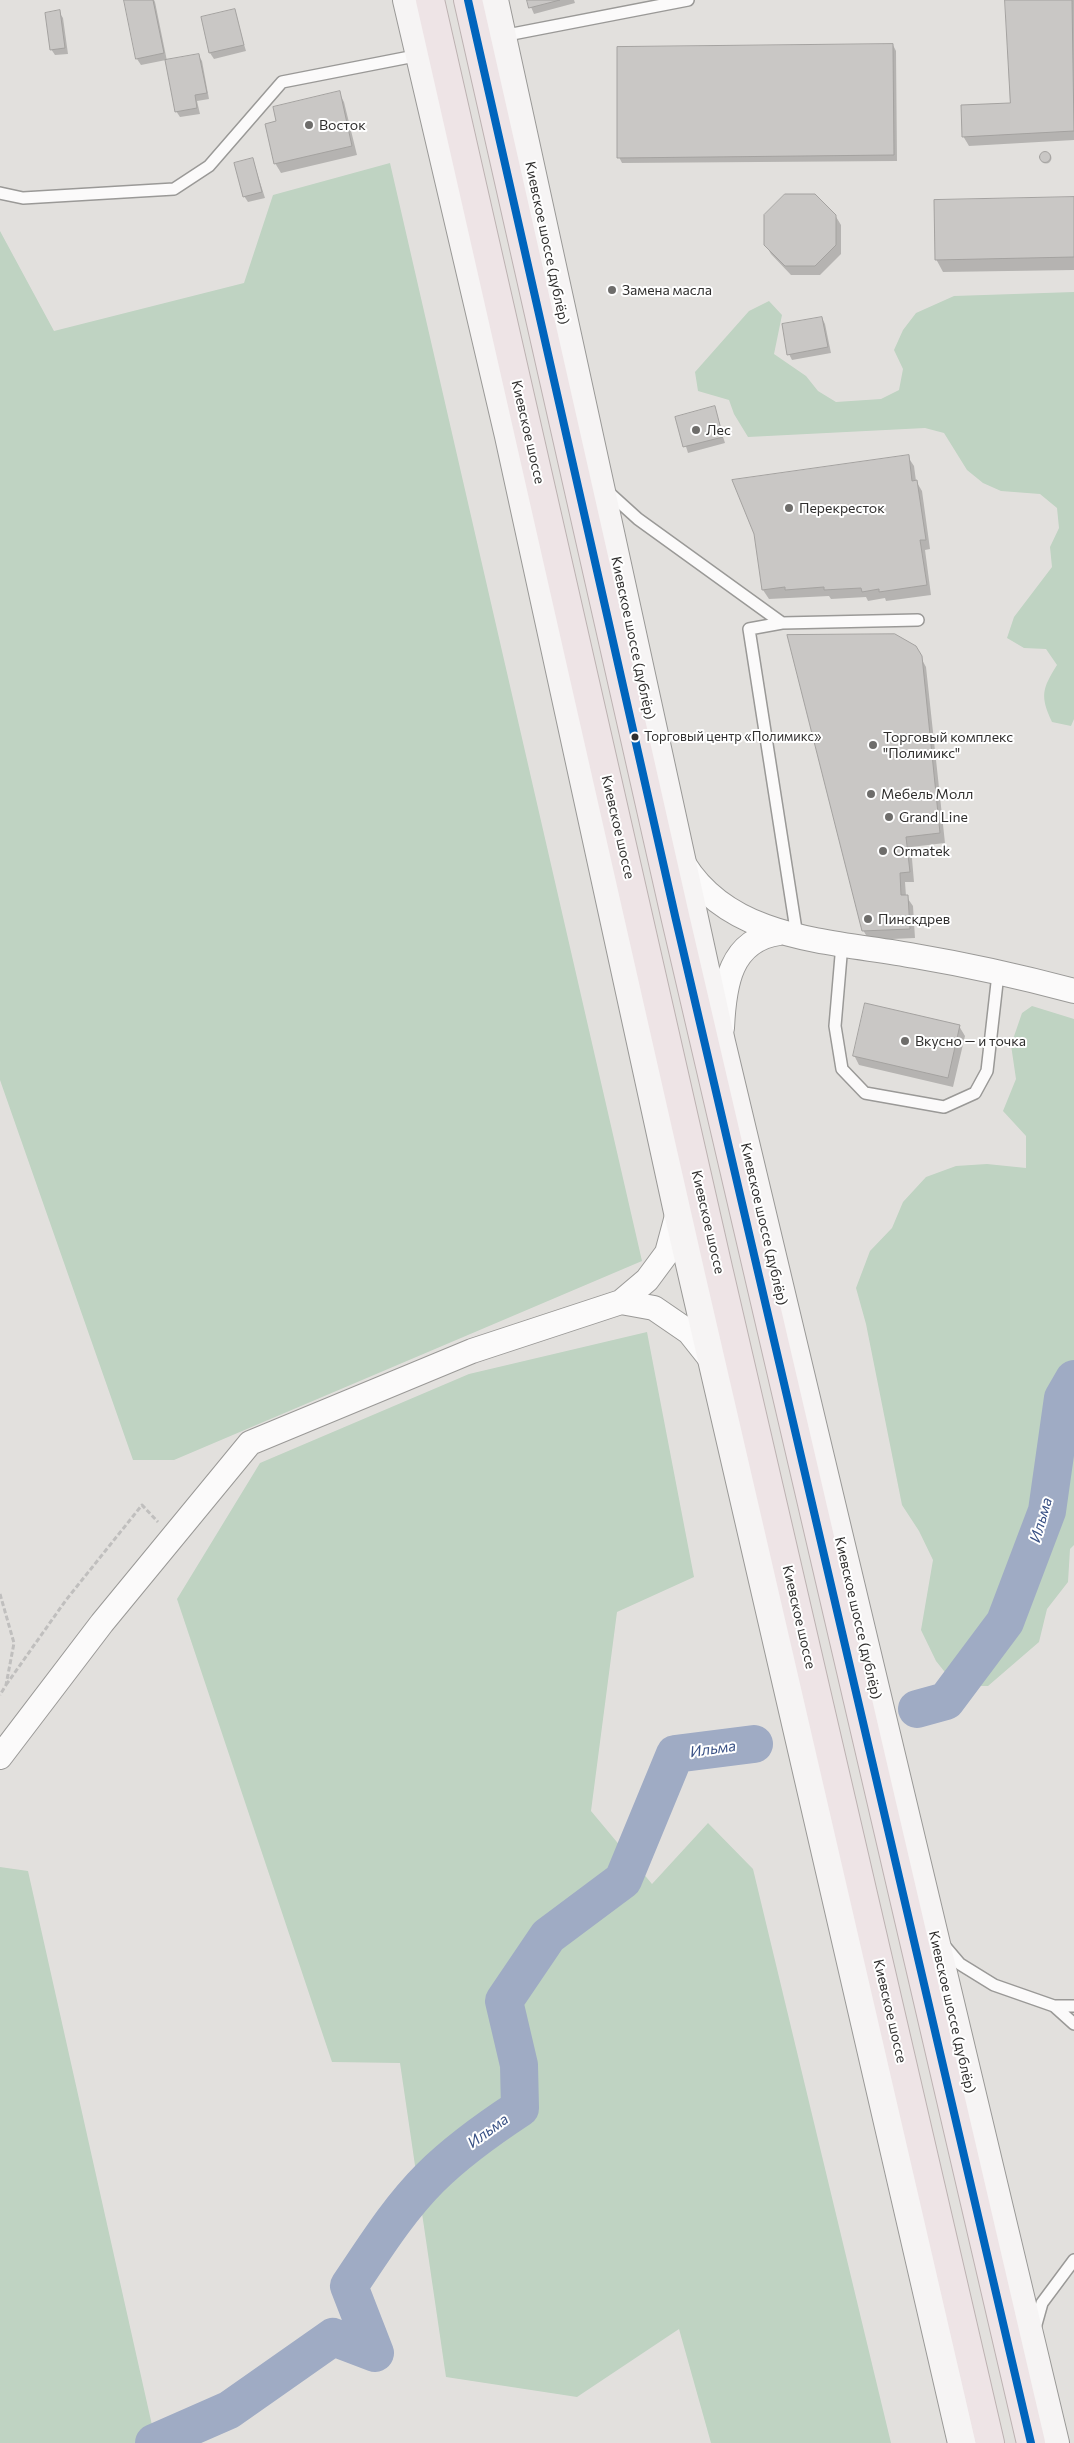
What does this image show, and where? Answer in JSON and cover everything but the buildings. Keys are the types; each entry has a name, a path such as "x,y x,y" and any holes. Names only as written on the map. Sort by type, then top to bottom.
{"highway":[{"name":"Киевское шоссе","path":"430,0 719,1272 990,2443"},
{"path":"468,0 711,1035 1031,2443"}],"main road":[{"path":"407,0 509,436 678,1212 962,2443"},
{"name":"Киевское шоссе (дублёр)","path":"494,0 682,862 711,1035 757,1193 1055,2443"}],"street":[{"path":"682,862 694,881 718,903 788,935"},
{"path":"711,1035 723,1005 729,976 738,956 763,935 788,935 916,956 1074,991"},
{"path":"0,1757 102,1622 250,1443 472,1352 621,1302 647,1280 667,1253 678,1212"},
{"path":"621,1302 654,1308 689,1332 712,1361"}],"lane":[{"path":"502,36 688,0"},
{"path":"0,193 22,198 174,189 209,166 282,82 420,55"},
{"path":"600,484 638,519 782,623"},
{"path":"788,935 749,629 782,623 918,620"},
{"path":"842,944 835,1026 842,1069 865,1093 944,1107 975,1093 987,1071 998,974"},
{"path":"932,1932 960,1964 994,1985 1054,2006 1074,2006"},
{"path":"1054,2006 1074,2024"},
{"path":"1031,2344 1042,2302 1074,2260"}],"path":[{"path":"0,1695 66,1600 142,1505 173,1536"},
{"path":"0,1594 14,1642 6,1685"}],"green space":[{"path":"390,163 642,1261 174,1460 133,1460 0,1080 0,231 54,331 244,283 273,195"},
{"path":"1074,292 1074,719 1071,726 1052,722 1046,706 1044,693 1048,680 1057,665 1046,649 1024,648 1007,638 1014,617 1052,567 1050,547 1059,528 1057,508 1040,494 1001,491 983,483 967,470 944,433 925,428 748,437 734,414 729,400 698,391 695,372 749,311 769,301 782,315 774,354 806,376 818,391 836,402 881,399 899,390 903,369 894,350 903,330 916,313 954,296"},
{"path":"1032,1006 1074,1019 1074,1545 1070,1549 1068,1582 1047,1609 1039,1642 988,1686 956,1686 936,1661 921,1630 933,1560 919,1531 902,1505 866,1324 856,1288 870,1251 892,1228 903,1202 926,1177 956,1166 987,1164 1026,1168 1026,1136 1003,1111 1016,1079 1011,1045 1022,1013"},
{"path":"647,1332 694,1577 617,1612 591,1811 652,1884 708,1823 753,1869 891,2443 711,2443 679,2329 577,2397 446,2377 400,2063 332,2062 177,1599 260,1463 469,1374"},
{"path":"0,1867 28,1871 156,2443 0,2443"}],"waterway":[{"name":"Ильма","path":"917,1709 946,1701 1005,1622 1047,1511 1063,1398 1074,1379"},
{"name":"Ильма","path":"154,2443 229,2410 333,2337 375,2353 349,2286 397,2216 418,2190 473,2141 520,2108 519,2065 504,2001 548,1936 623,1880 675,1754 754,1744"}],"transit line":[{"path":"468,0 676,920 1031,2443"}],"place":[{"name":"Восток","path":"309,125"},
{"name":"Замена масла","path":"612,290"},
{"name":"Лес","path":"696,430"},
{"name":"Перекресток","path":"789,508"},
{"name":"Торговый центр «Полимикс»","path":"635,737"},
{"name":"Торговый комплекс \"Полимикс\"","path":"873,745"},
{"name":"Мебель Молл","path":"871,794"},
{"name":"Grand Line","path":"889,817"},
{"name":"Ormatek","path":"883,851"},
{"name":"Пинскдрев","path":"868,919"},
{"name":"Вкусно — и точка","path":"905,1041"}]}
